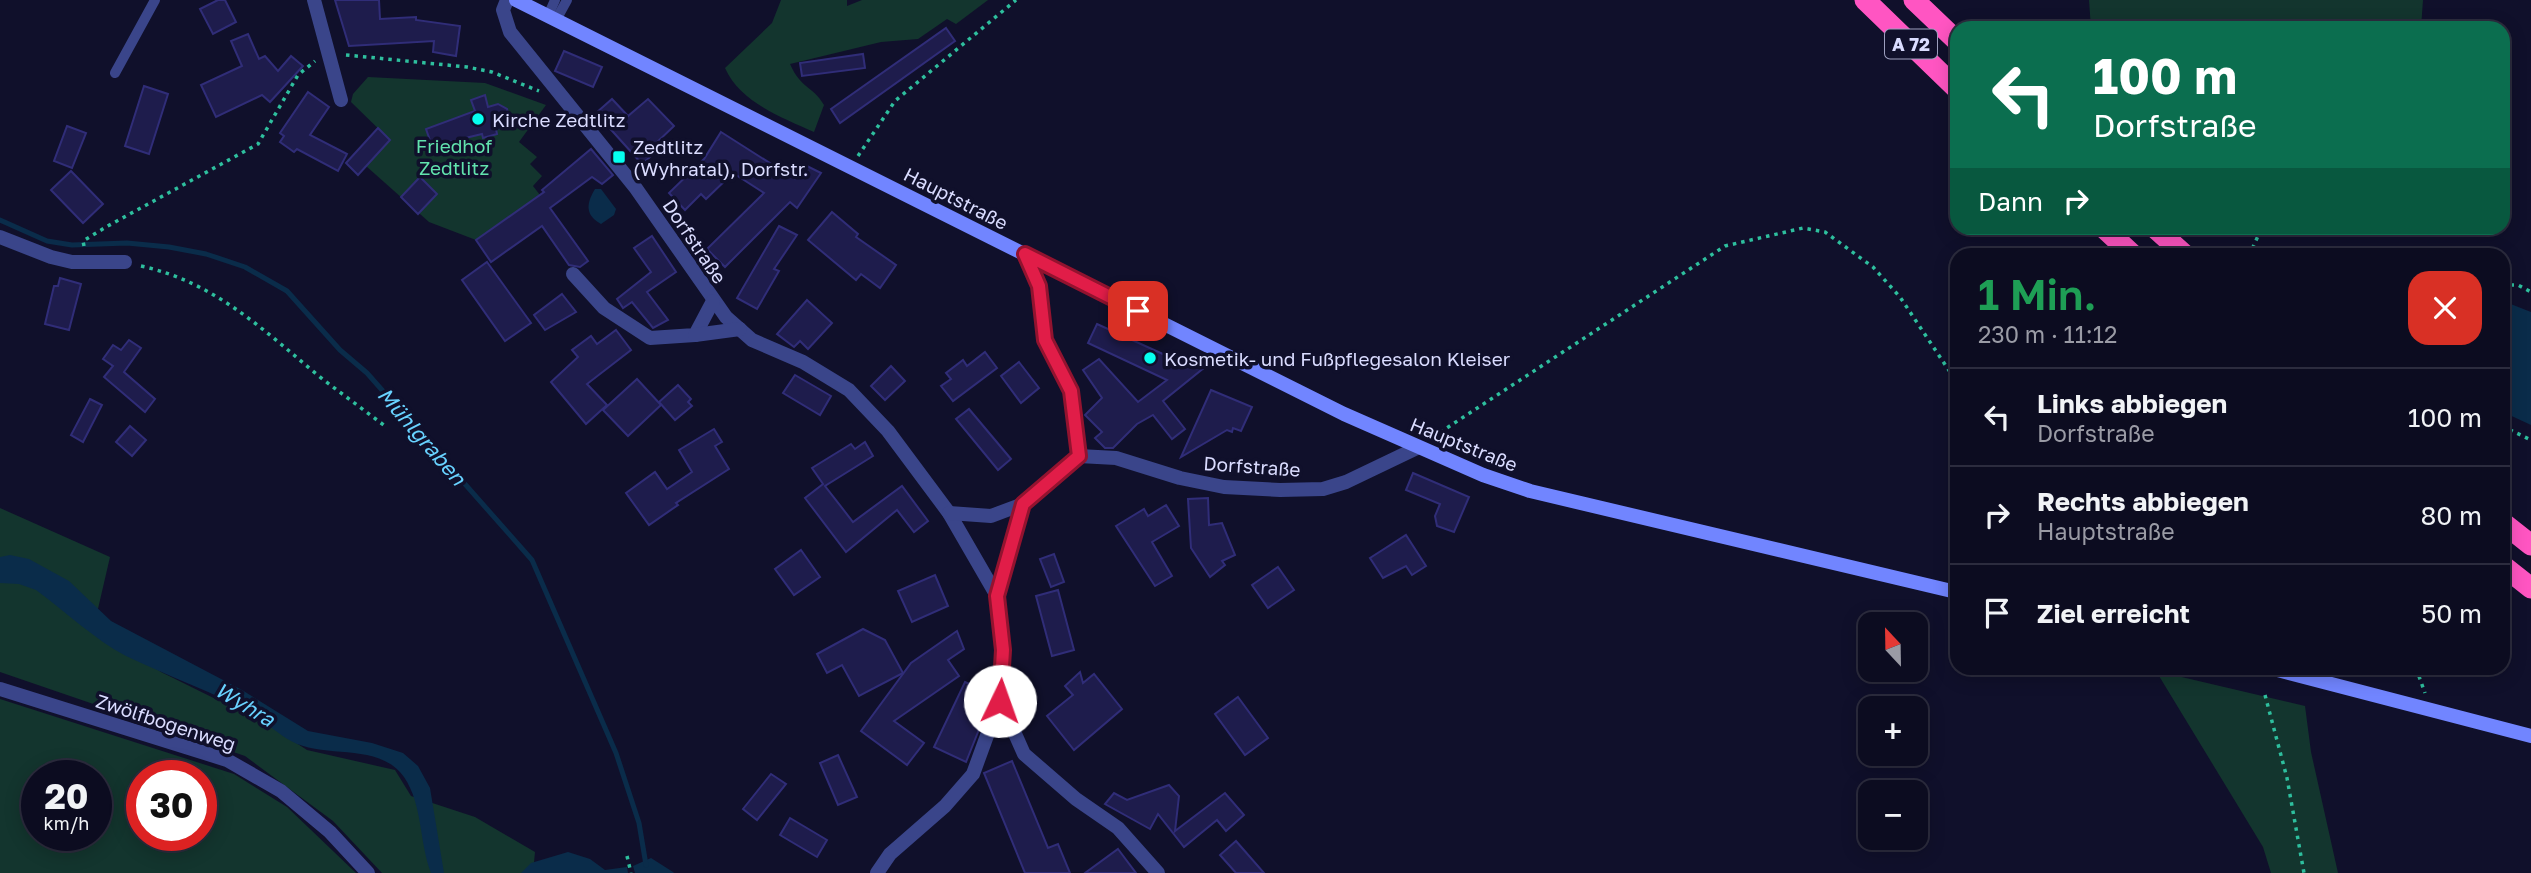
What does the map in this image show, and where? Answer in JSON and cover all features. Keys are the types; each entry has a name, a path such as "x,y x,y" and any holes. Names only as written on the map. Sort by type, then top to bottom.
{"highway":[{"name":"A 72","path":"1865,0 1950,82"},
{"name":"A 72","path":"1914,0 1950,34"},
{"path":"2112,235 2125,248"},
{"path":"2163,235 2177,248"},
{"path":"2510,528 2531,545"},
{"path":"2510,571 2531,588"}],"main road":[{"name":"Hauptstraße","path":"516,0 1417,447 1483,475 1575,502 1950,591"},
{"path":"2297,675 2531,736"}],"street":[{"path":"314,0 341,100"},
{"name":"Dorfstraße","path":"507,0 503,10 510,32 635,187 713,301 752,340 803,362 849,390 888,431 949,513 997,596"},
{"path":"0,236 62,260 125,262"},
{"path":"949,513 991,516 1023,504 1079,456 1071,391 1045,340 1039,286 1025,254"},
{"path":"573,274 604,308 650,338 740,329"},
{"name":"Dorfstraße","path":"695,335 713,301"},
{"name":"Dorfstraße","path":"1079,456 1116,458 1180,478 1224,487 1323,489 1346,482 1417,447"},
{"name":"Dorfstraße","path":"877,873 890,854 945,806 973,774 1000,701 1003,650 997,596 1023,504"},
{"name":"Zwölfbogenweg","path":"0,689 227,760 281,792 330,832 368,873"},
{"name":"Dorfstraße","path":"1000,701 1024,754 1066,790 1118,828 1158,873"}],"lane":[{"path":"115,74 155,0"},
{"path":"552,18 555,0"},
{"path":"552,18 567,0"}],"path":[{"path":"851,167 895,101 1016,0"},
{"path":"85,255 83,241 258,144 298,75 312,62 331,55 467,67 492,72 533,91 543,92 552,84"},
{"path":"1417,447 1725,246 1803,228 1825,232 1873,267 1900,297 1950,372"},
{"path":"125,262 206,289 283,342 324,380 385,426"},
{"path":"2510,285 2518,285 2531,292"},
{"path":"2510,430 2531,440"},
{"path":"2265,695 2287,778 2304,873"},
{"path":"627,856 631,873"}],"green space":[{"path":"781,0 847,0 847,6 862,0 988,0 956,24 947,19 918,39 881,42 790,64 798,78 824,105 814,132 775,114 751,99 732,80 725,68 772,23"},
{"path":"2089,0 2423,0 2422,21 2090,21"},
{"name":"Friedhof Zedtlitz","path":"368,77 485,83 546,105 519,142 537,157 530,164 542,176 533,186 540,195 476,240 429,222 366,166 390,140 351,102 353,94"},
{"path":"0,508 110,557 94,626 161,672 270,726 307,750 395,770 411,796 475,817 535,852 533,873 382,873 333,821 245,756 0,672"},
{"path":"2158,675 2173,675 2305,706 2311,752 2338,873 2271,873 2263,847"},
{"path":"0,699 190,760 126,760 126,851 217,851 217,769 234,774 287,807 356,873 0,873"}],"water":[{"path":"595,189 601,189 616,209 614,215 601,224 592,217 589,209"},
{"path":"2510,304 2531,312 2531,425 2510,415"},
{"name":"Wyhra","path":"10,555 29,559 69,581 111,621 242,690 308,731 372,743 403,753 418,766 430,788 444,873 431,873 415,799 404,777 393,766 366,755 305,747 291,741 240,707 126,656 92,634 36,590 19,584 0,583 0,557"},
{"path":"568,852 590,859 605,870 627,867 628,873 521,873 531,863"},
{"path":"651,858 674,873 635,873 633,866"}],"building":[{"path":"218,0 225,0 236,22 213,34 200,9"},
{"path":"335,0 379,0 380,19 416,17 416,20 460,26 456,56 433,52 434,41 349,46"},
{"path":"946,28 955,41 840,123 831,109"},
{"path":"248,34 259,59 265,56 278,71 291,56 303,66 270,102 262,95 216,117 201,85 242,66 231,41"},
{"path":"564,51 602,67 593,87 555,71"},
{"path":"863,54 865,68 802,76 800,63"},
{"path":"144,86 168,94 149,154 125,146"},
{"path":"308,92 329,107 310,135 347,154 338,171 297,149 294,152 280,142 284,136 280,133"},
{"name":"Kirche Zedtlitz","path":"485,95 488,107 498,104 507,109 509,117 505,127 496,129 497,134 483,138 482,134 432,146 426,129 475,111 471,100"},
{"path":"612,99 628,116 648,99 674,126 654,145 658,150 642,164 596,113"},
{"path":"67,126 86,133 72,168 54,161"},
{"path":"378,128 390,140 358,175 346,163"},
{"path":"721,132 795,179 805,165 821,173 797,208 790,202 725,267 707,249 764,193 733,173 706,199 701,194 685,210 669,193 704,159"},
{"path":"591,149 613,175 602,184 592,177 550,208 588,261 580,267 569,265 542,226 491,262 476,240 544,192 542,190"},
{"path":"71,171 103,204 83,223 51,190"},
{"path":"420,177 437,194 418,214 401,197"},
{"path":"832,212 858,234 856,237 896,265 880,288 861,274 856,280 808,240"},
{"path":"779,226 797,235 774,269 779,271 757,309 737,298"},
{"path":"652,236 676,272 647,292 668,320 653,328 632,302 623,308 617,299 651,272 634,248"},
{"path":"487,262 531,323 505,341 462,280"},
{"path":"60,278 81,284 69,330 45,324 54,286 58,286"},
{"path":"562,294 576,312 545,330 534,315"},
{"path":"807,300 832,323 808,349 800,341 794,347 777,334"},
{"path":"1097,324 1187,365 1198,358 1205,367 1163,401 1185,429 1172,439 1153,415 1137,424 1113,448 1105,448 1095,438 1102,432 1085,415 1102,398 1083,370 1099,359 1138,402 1167,380 1088,343"},
{"path":"616,330 631,350 587,384 607,405 586,424 551,382 578,357 572,350 591,336 597,344"},
{"path":"129,340 141,348 124,372 155,399 145,412 104,377 113,366 103,359 113,345 121,350"},
{"path":"985,352 997,368 953,401 941,386 951,379 946,373 963,360 967,366"},
{"path":"1019,362 1039,388 1021,403 1001,376"},
{"path":"891,366 905,381 885,400 871,386"},
{"path":"795,375 831,396 820,415 783,393"},
{"path":"637,379 661,405 628,436 603,410"},
{"path":"678,385 691,399 688,402 692,406 675,420 659,402"},
{"path":"1211,390 1252,407 1241,431 1233,428 1232,432 1227,430 1181,457"},
{"path":"90,399 102,405 83,442 71,435"},
{"path":"969,409 1011,459 998,470 956,419"},
{"path":"130,426 146,440 132,456 116,442"},
{"path":"714,429 722,442 715,446 729,469 676,503 678,505 649,525 626,493 655,472 667,489 692,472 679,450"},
{"path":"865,442 873,456 825,486 853,522 902,486 928,521 914,532 897,510 846,552 805,498 823,484 812,468 851,444 855,449"},
{"path":"1413,473 1469,497 1454,532 1437,526 1435,516 1440,504 1406,490"},
{"path":"1208,498 1209,525 1222,523 1235,555 1222,561 1225,565 1210,577 1191,548 1188,499"},
{"path":"1166,505 1179,526 1152,542 1172,576 1155,586 1116,526 1144,509 1148,516"},
{"path":"1406,535 1426,566 1412,575 1406,566 1383,578 1370,558"},
{"path":"801,550 820,577 794,595 775,569"},
{"path":"1054,554 1064,582 1051,587 1040,559"},
{"path":"1278,567 1294,590 1268,608 1252,585"},
{"path":"935,575 948,606 912,622 898,591"},
{"path":"1058,590 1074,650 1052,656 1036,596"},
{"path":"863,629 885,640 903,673 859,696 842,665 827,673 817,654"},
{"path":"957,631 964,649 948,660 959,676 894,721 924,743 907,765 861,731 911,663"},
{"path":"1080,672 1083,683 1094,674 1122,709 1074,750 1047,716 1073,695 1065,686"},
{"path":"965,682 983,690 979,700 985,703 982,722 966,762 934,747"},
{"path":"1238,697 1268,738 1245,755 1215,714"},
{"path":"838,755 857,797 838,805 820,763"},
{"path":"1012,761 1048,848 1058,844 1070,873 1025,873 984,773"},
{"path":"771,774 786,784 757,820 743,809"},
{"path":"1169,785 1179,796 1175,831 1225,793 1244,815 1226,831 1217,820 1184,847 1158,814 1150,829 1105,804 1114,793 1127,800"},
{"path":"790,818 827,840 817,857 780,835"},
{"path":"1236,841 1264,873 1236,873 1220,855"},
{"path":"1118,849 1136,873 1085,873"}],"waterway":[{"name":"Mühlgraben","path":"0,220 47,241 72,245 127,243 206,254 245,267 287,291 340,350 367,373 532,560 616,753 639,823 646,865"}],"place":[{"name":"Kirche Zedtlitz","path":"478,119"},
{"name":"Zedtlitz (Wyhratal), Dorfstr.","path":"619,157"},
{"name":"Kosmetik- und Fußpflegesalon Kleiser","path":"1150,358"}],"route":[{"path":"1000,701 1003,650 997,596 1023,504 1052,476 1079,456 1071,391 1045,340 1039,286 1025,254 1138,311"}]}
